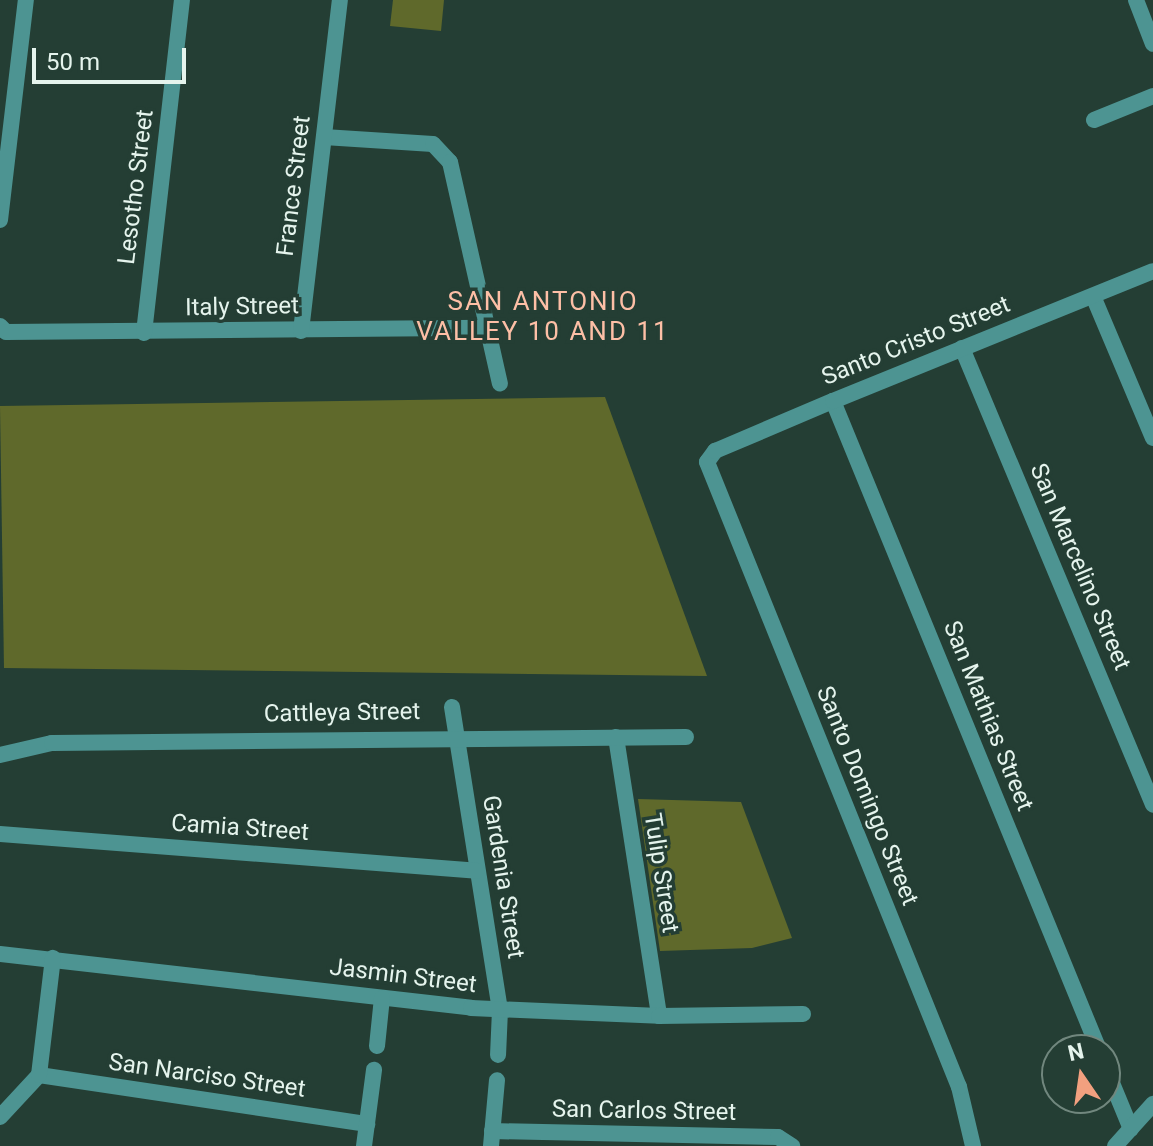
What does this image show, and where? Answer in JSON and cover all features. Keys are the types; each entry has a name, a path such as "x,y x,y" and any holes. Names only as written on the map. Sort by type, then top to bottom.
{"street":[{"path":"0,220 26,0"},
{"name":"Lesotho Street","path":"144,333 182,0"},
{"name":"France Street","path":"301,331 340,0"},
{"path":"1136,0 1153,44"},
{"path":"1094,120 1153,96"},
{"path":"324,137 433,144 450,162 500,383"},
{"name":"Santo Cristo Street","path":"708,468 715,451 1153,271"},
{"path":"1093,296 1153,438"},
{"name":"Italy Street","path":"0,326 6,332 144,333 487,328"},
{"name":"San Marcelino Street","path":"962,348 1153,805"},
{"name":"San Mathias Street","path":"833,401 1092,1034"},
{"name":"Santo Domingo Street","path":"708,468 959,1087 973,1146"},
{"name":"Gardenia Street","path":"452,707 500,1010 498,1055"},
{"name":"Cattleya Street","path":"0,755 52,743 456,735 686,737"},
{"name":"Tulip Street","path":"616,737 659,1016"},
{"name":"Camia Street","path":"0,834 477,871"},
{"name":"Jasmin Street","path":"0,954 500,1010 659,1016 803,1014"},
{"path":"0,1117 39,1075 53,958"},
{"path":"377,1046 382,998"},
{"path":"364,1146 374,1070"},
{"name":"San Narciso Street","path":"39,1075 367,1124"},
{"path":"492,1139 497,1080"},
{"path":"1115,1146 1153,1104"},
{"path":"1121,1105 1131,1129"},
{"name":"San Carlos Street","path":"492,1139 668,1141 778,1137 792,1146"}],"green space":[{"path":"393,0 444,0 441,31 390,26"},
{"path":"605,397 707,676 4,668 0,406"},
{"path":"638,799 741,802 792,938 752,948 660,951"}],"district":[{"name":"SAN ANTONIO VALLEY 10 AND 11","path":"543,317"}]}
